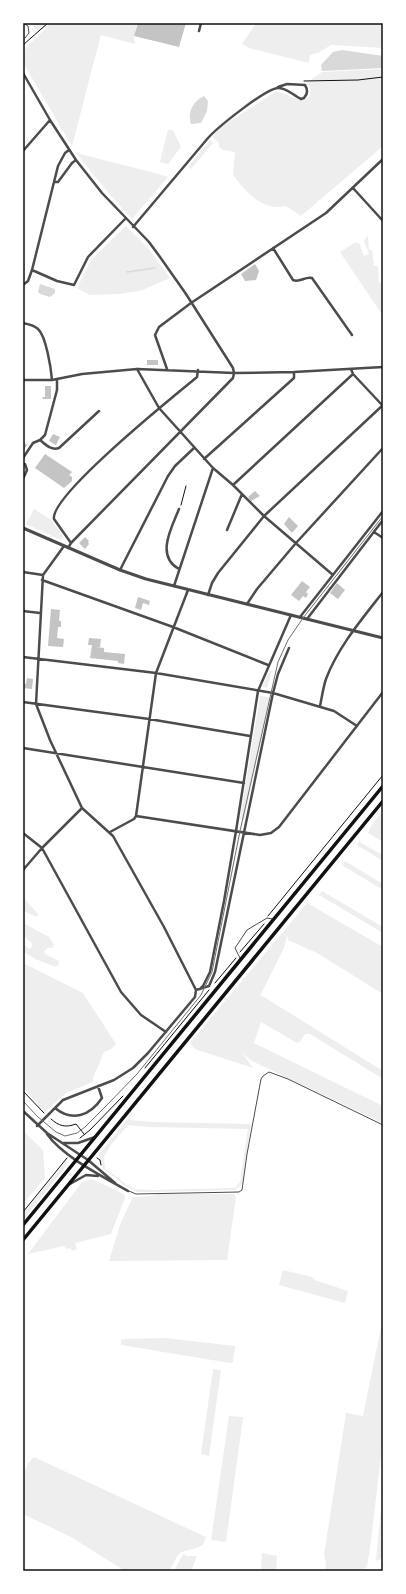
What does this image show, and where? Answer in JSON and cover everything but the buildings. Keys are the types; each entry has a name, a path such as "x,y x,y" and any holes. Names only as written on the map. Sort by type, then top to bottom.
{"main road":[{"path":"23,1225 383,786"},
{"path":"23,1240 383,801"}],"street":[{"path":"199,31 201,23"},
{"path":"23,73 50,120 76,160 102,193 149,242 191,303 233,368 234,373 233,378 71,543 68,548"},
{"path":"133,227 218,127 270,90 278,87 287,84 298,84 305,85 307,93 304,98 297,97 278,87"},
{"path":"23,152 50,120"},
{"path":"23,286 28,281 32,270 58,166 65,153 69,150"},
{"path":"167,369 155,338 156,332 159,328 191,303 321,216 383,159"},
{"path":"54,182 58,182 76,160"},
{"path":"353,188 383,221"},
{"path":"32,270 57,281 74,285 88,257 126,219"},
{"path":"273,248 293,280 300,281 307,278 312,278 352,334"},
{"path":"23,323 35,327 39,330 43,337 52,380"},
{"path":"23,380 57,380 82,374 137,369 198,370 234,373 294,372 383,367"},
{"path":"137,369 159,408 204,459 264,516 333,575"},
{"path":"208,595 212,583 218,573 264,516 383,405 353,374 351,369"},
{"path":"71,543 54,520 54,511 82,476 159,408 197,377 198,370"},
{"path":"204,459 294,378 294,372"},
{"path":"233,485 353,374"},
{"path":"23,458 33,444 40,440 45,434 57,390 57,380"},
{"path":"40,440 52,448 59,448 99,411"},
{"path":"120,570 168,476 175,466 194,448"},
{"path":"247,604 257,589 296,544 383,448"},
{"path":"23,463 25,464 27,470 23,479"},
{"path":"174,586 213,468"},
{"path":"227,530 242,494"},
{"path":"179,508 168,539 167,555 172,564 179,569"},
{"path":"300,617 383,511"},
{"path":"307,619 383,520"},
{"path":"23,528 120,570 188,590 383,638"},
{"path":"374,532 383,538"},
{"path":"37,1126 63,1100 120,1076 133,1068 148,1053 195,997 196,990 164,927 110,832 82,808 56,753 36,704 42,580 43,575 64,546"},
{"path":"23,572 43,575"},
{"path":"42,580 173,627 268,666"},
{"path":"110,832 134,819 136,816 156,673 188,590"},
{"path":"320,706 326,680 340,650 383,592"},
{"path":"23,611 40,613"},
{"path":"200,989 204,986 210,972 238,831 250,736 258,691 291,615"},
{"path":"196,990 205,988 211,983 215,972 273,693 278,674 289,648"},
{"path":"23,657 156,673 273,693 334,711 357,726"},
{"path":"136,816 266,835 271,833 279,827 383,692"},
{"path":"23,702 149,719 250,736"},
{"path":"23,748 244,783"},
{"path":"23,870 42,848 82,808"},
{"path":"23,833 42,848 121,992 141,1015 166,1032"},
{"path":"55,1108 61,1114 74,1116 84,1114 102,1098 98,1086"},
{"path":"23,1111 37,1126 88,1160 115,1184"},
{"path":"46,1133 51,1140 103,1178"},
{"path":"60,1141 74,1143 95,1137"},
{"path":"67,1185 86,1175 95,1175 128,1191"}],"lane":[{"path":"23,23 28,26 29,33 25,38 23,38"},
{"path":"241,959 235,948 247,930 267,918 274,919"},
{"path":"128,1191 136,1194 239,1192 242,1190 259,1087 263,1076 269,1072 288,1078 383,1126"}],"path":[{"path":"23,45 48,23"},
{"path":"298,84 300,81 358,80 383,77"},
{"path":"179,508 186,486"},
{"path":"214,985 383,775"},
{"path":"144,1070 209,991"},
{"path":"23,1091 59,1126 76,1124 84,1135 125,1093"},
{"path":"23,1212 70,1155"}],"shaded area":[{"path":"30,23 47,23 39,32"},
{"path":"51,23 137,23 134,38 135,44 101,35 72,146 23,63 25,49"},
{"path":"256,23 383,23 383,48 331,45 318,53 310,55 309,63 249,48 242,44"},
{"path":"342,50 383,56 383,68 322,71 321,65 333,52"},
{"path":"383,69 383,146 301,216 286,206 270,206 255,199 233,175 235,152 223,150 219,147 219,143 212,137 221,127 275,92 305,100 310,96 310,87 306,83 322,72"},
{"path":"204,96 208,101 207,111 201,123 191,124 190,112 194,104"},
{"path":"168,130 173,130 181,147 168,164 160,162"},
{"path":"210,140 213,143 191,169 188,167"},
{"path":"76,153 168,177 133,218 131,218"},
{"path":"126,226 148,248 170,278 140,291 119,294 90,295 77,288 91,260"},
{"path":"368,235 369,250 372,250 374,266 378,266 379,283 383,283 383,316 340,252 356,242 359,243 364,256 369,254 364,241"},
{"path":"40,284 55,289 55,293 50,297 40,294 38,292"},
{"path":"34,509 51,520 63,536 61,540 26,524"},
{"path":"270,670 272,671 267,688 262,687"},
{"path":"260,696 269,697 270,699 244,820 240,819"},
{"path":"383,810 383,842 368,833 371,826"},
{"path":"360,840 361,843 383,855 383,861 357,845"},
{"path":"345,861 383,884 383,890 342,865"},
{"path":"322,891 383,927 383,933 319,895"},
{"path":"23,897 38,914 37,917 23,911"},
{"path":"307,903 383,947 383,994 317,953 288,940 287,935 284,948 260,996 264,997 383,1071 383,1079 310,1034 305,1034 300,1042 297,1043 261,1022 254,1043 383,1106 383,1123 250,1060 241,1051 253,1068 195,1049 190,1043"},
{"path":"23,923 49,937 54,945 52,948 48,948 44,951 45,954 59,961 59,964 56,967 35,959 23,951 23,944 30,949 33,944 23,936"},
{"path":"23,963 83,993 116,1044 111,1049 104,1052 93,1078 93,1082 66,1093 45,1112 23,1088"},
{"path":"132,1113 130,1120 153,1122 251,1124 242,1184 235,1190 137,1192 125,1186 103,1168 98,1156","holes":["128,1125 150,1127 248,1129 240,1182 235,1188 153,1190 135,1189 127,1185 105,1168 104,1157 110,1146"]},
{"path":"23,1131 43,1150 45,1178 23,1204"},
{"path":"67,1161 64,1169 23,1220 23,1213"},
{"path":"92,1179 124,1194 125,1198 111,1234 75,1243 77,1249 73,1251 64,1246 28,1254 82,1182"},
{"path":"158,1194 234,1194 236,1197 227,1260 109,1261 121,1222 133,1197 152,1196"},
{"path":"283,1270 312,1277 315,1280 348,1291 345,1303 279,1285"},
{"path":"381,1327 383,1328 383,1438 367,1567 356,1571 325,1571 326,1562 324,1555 346,1413 363,1416"},
{"path":"165,1338 235,1346 233,1362 230,1363 121,1345 121,1339"},
{"path":"213,1369 221,1370 209,1456 201,1454"},
{"path":"229,1416 243,1417 226,1542 211,1540"},
{"path":"34,1457 206,1537 203,1545 180,1553 170,1571 125,1571 71,1537 23,1514 23,1476 29,1463"},
{"path":"383,1489 383,1558 376,1561"},
{"path":"262,1553 277,1556 276,1571 261,1571"},
{"path":"183,1554 187,1556 197,1556 191,1571 174,1571"}],"waterway":[{"path":"127,272 155,268"}],"tram line":[{"path":"23,1101 38,1117 56,1132 65,1136 77,1133 85,1127 137,1074 201,995 212,972 240,831 278,662 288,640 303,618 383,516"}]}
